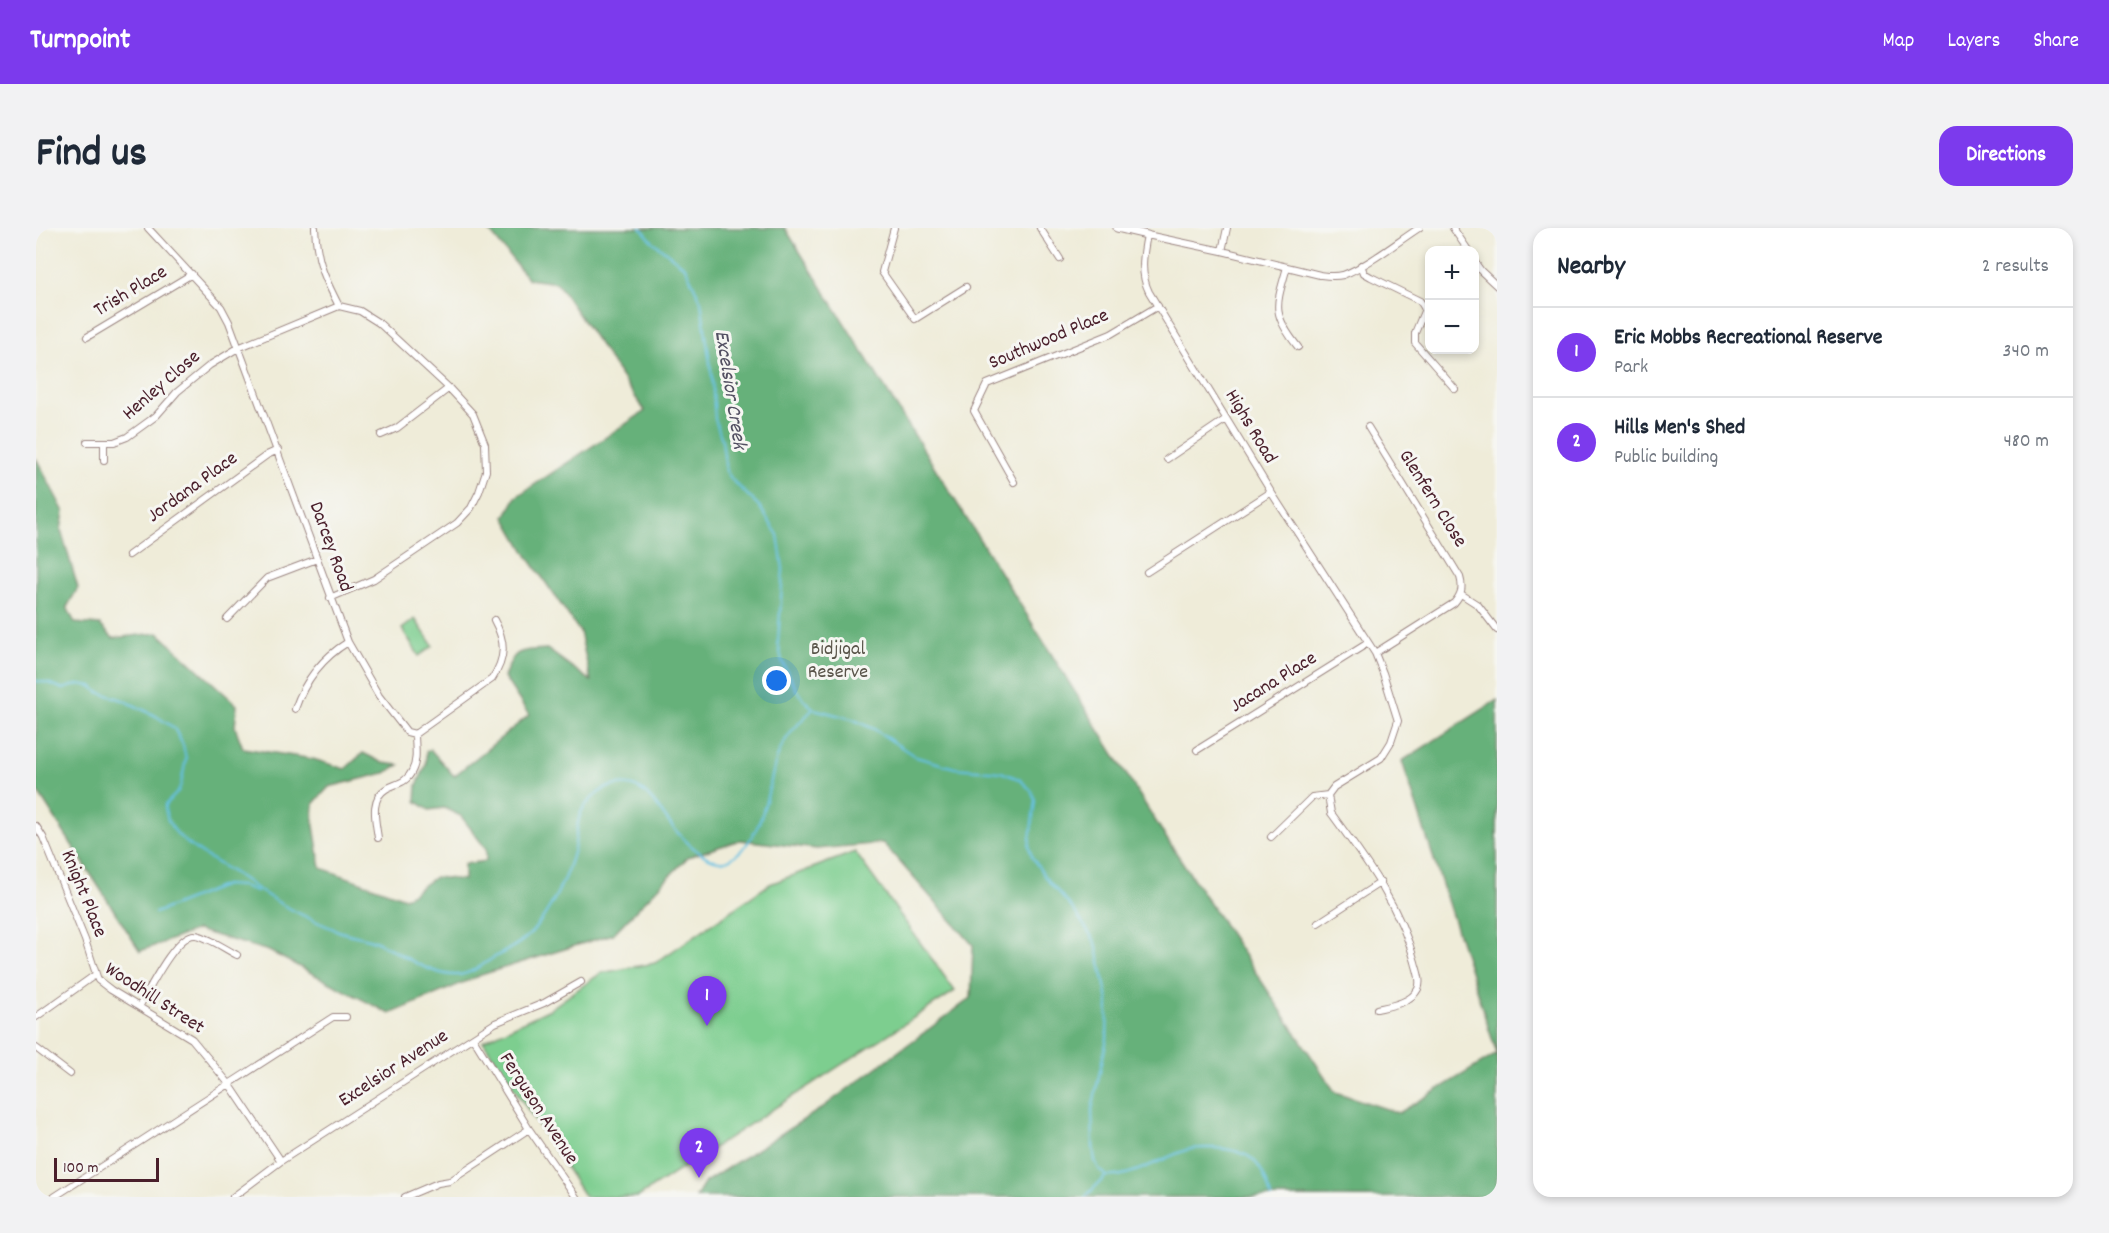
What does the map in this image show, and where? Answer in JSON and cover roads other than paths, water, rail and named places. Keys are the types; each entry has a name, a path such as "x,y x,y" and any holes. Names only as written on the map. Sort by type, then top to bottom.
{"street":[{"name":"Darcey Road","path":"148,228 221,307 229,322 348,642 379,696 402,728 415,734"},
{"path":"315,228 317,254 339,306 360,312 380,323 449,388 473,414 485,444 486,471 479,492 471,508 457,523 374,579 330,598"},
{"path":"894,228 882,272 915,319 966,287"},
{"path":"1040,228 1060,259"},
{"path":"1117,228 1335,276 1343,275 1361,266 1419,228"},
{"path":"1222,251 1227,228"},
{"path":"1453,228 1465,246"},
{"name":"Highs Road","path":"1147,235 1143,275 1145,285 1270,492 1375,653 1395,705 1398,721 1391,742 1381,758 1334,787 1328,795 1312,797 1271,837"},
{"path":"1361,266 1364,273 1371,278 1423,304 1425,309 1415,333 1415,343 1455,389"},
{"path":"1287,267 1277,307 1278,315 1281,324 1298,347"},
{"path":"1479,268 1497,286"},
{"name":"Trish Place","path":"87,337 192,274"},
{"name":"Henley Close","path":"87,442 119,441 132,434 156,416 177,392 210,365 238,348 339,306"},
{"name":"Southwood Place","path":"1014,482 974,411 987,384 1111,334 1158,306"},
{"path":"381,435 397,428 449,388"},
{"path":"1167,459 1226,418"},
{"name":"Glenfern Close","path":"1368,427 1460,577 1461,594"},
{"path":"104,442 104,460"},
{"name":"Jordana Place","path":"129,555 267,455 278,450"},
{"path":"1147,572 1270,492"},
{"path":"227,619 267,578 316,559"},
{"path":"1375,653 1454,603 1461,594 1478,605 1497,630"},
{"path":"378,837 375,806 379,796 386,789 405,781 412,771 415,760 415,734 492,679 503,658 504,649 501,633 494,620"},
{"path":"295,709 305,684 312,674 331,653 348,642"},
{"name":"Jacana Place","path":"1197,750 1368,643"},
{"path":"1328,795 1331,813 1381,882 1392,902 1405,932 1420,980 1418,989 1407,1000 1377,1009"},
{"name":"Knight Place","path":"36,826 43,837 85,940 94,975"},
{"path":"1318,923 1381,882"},
{"path":"139,1007 173,951 180,941 187,937 195,935 237,955"},
{"name":"Woodhill Street","path":"36,1017 94,975 102,985 192,1039 230,1085 281,1161"},
{"name":"Excelsior Avenue","path":"233,1197 281,1161 495,1023 544,1003 580,982"},
{"path":"54,1197 333,1017 346,1017"},
{"name":"Ferguson Avenue","path":"473,1038 529,1129 576,1197"},
{"path":"36,1048 70,1074"},
{"path":"405,1197 450,1181 529,1129"}],"waterway":[{"name":"Excelsior Creek","path":"641,228 653,242 685,267 701,301 712,377 715,419 722,440 726,471 759,506 778,535 783,569 778,642 782,661 796,689 814,709 852,719 874,729 916,757 955,768 1001,772 1019,779 1031,790 1035,800 1029,847 1032,857 1045,877 1073,909 1096,943 1108,1000 1107,1038 1092,1109 1093,1146 1095,1161 1099,1169 1107,1176 1116,1176 1136,1171 1189,1149 1227,1149 1246,1155 1259,1166 1271,1197"},
{"path":"36,681 63,689 79,684 92,686 98,692 123,700 156,716 174,728 183,745 186,759 178,792 165,805 167,818 183,840 195,849 268,896 304,916 341,932 377,942 435,971 455,975 475,970 519,943 532,932 546,914 563,882 574,849 581,812 593,797 609,787 622,784 642,790 677,832 695,849 718,861 732,858 743,849 758,826 783,744 813,709"},
{"path":"155,913 225,885 243,886 256,891"},
{"path":"1085,1197 1106,1176"}],"place":[{"name":"Eric Mobbs Recreational Reserve","path":"707,1026"},
{"name":"Hills Men's Shed","path":"699,1178"}],"park label":[{"name":"Bidjigal Reserve","path":"838,662"}]}
